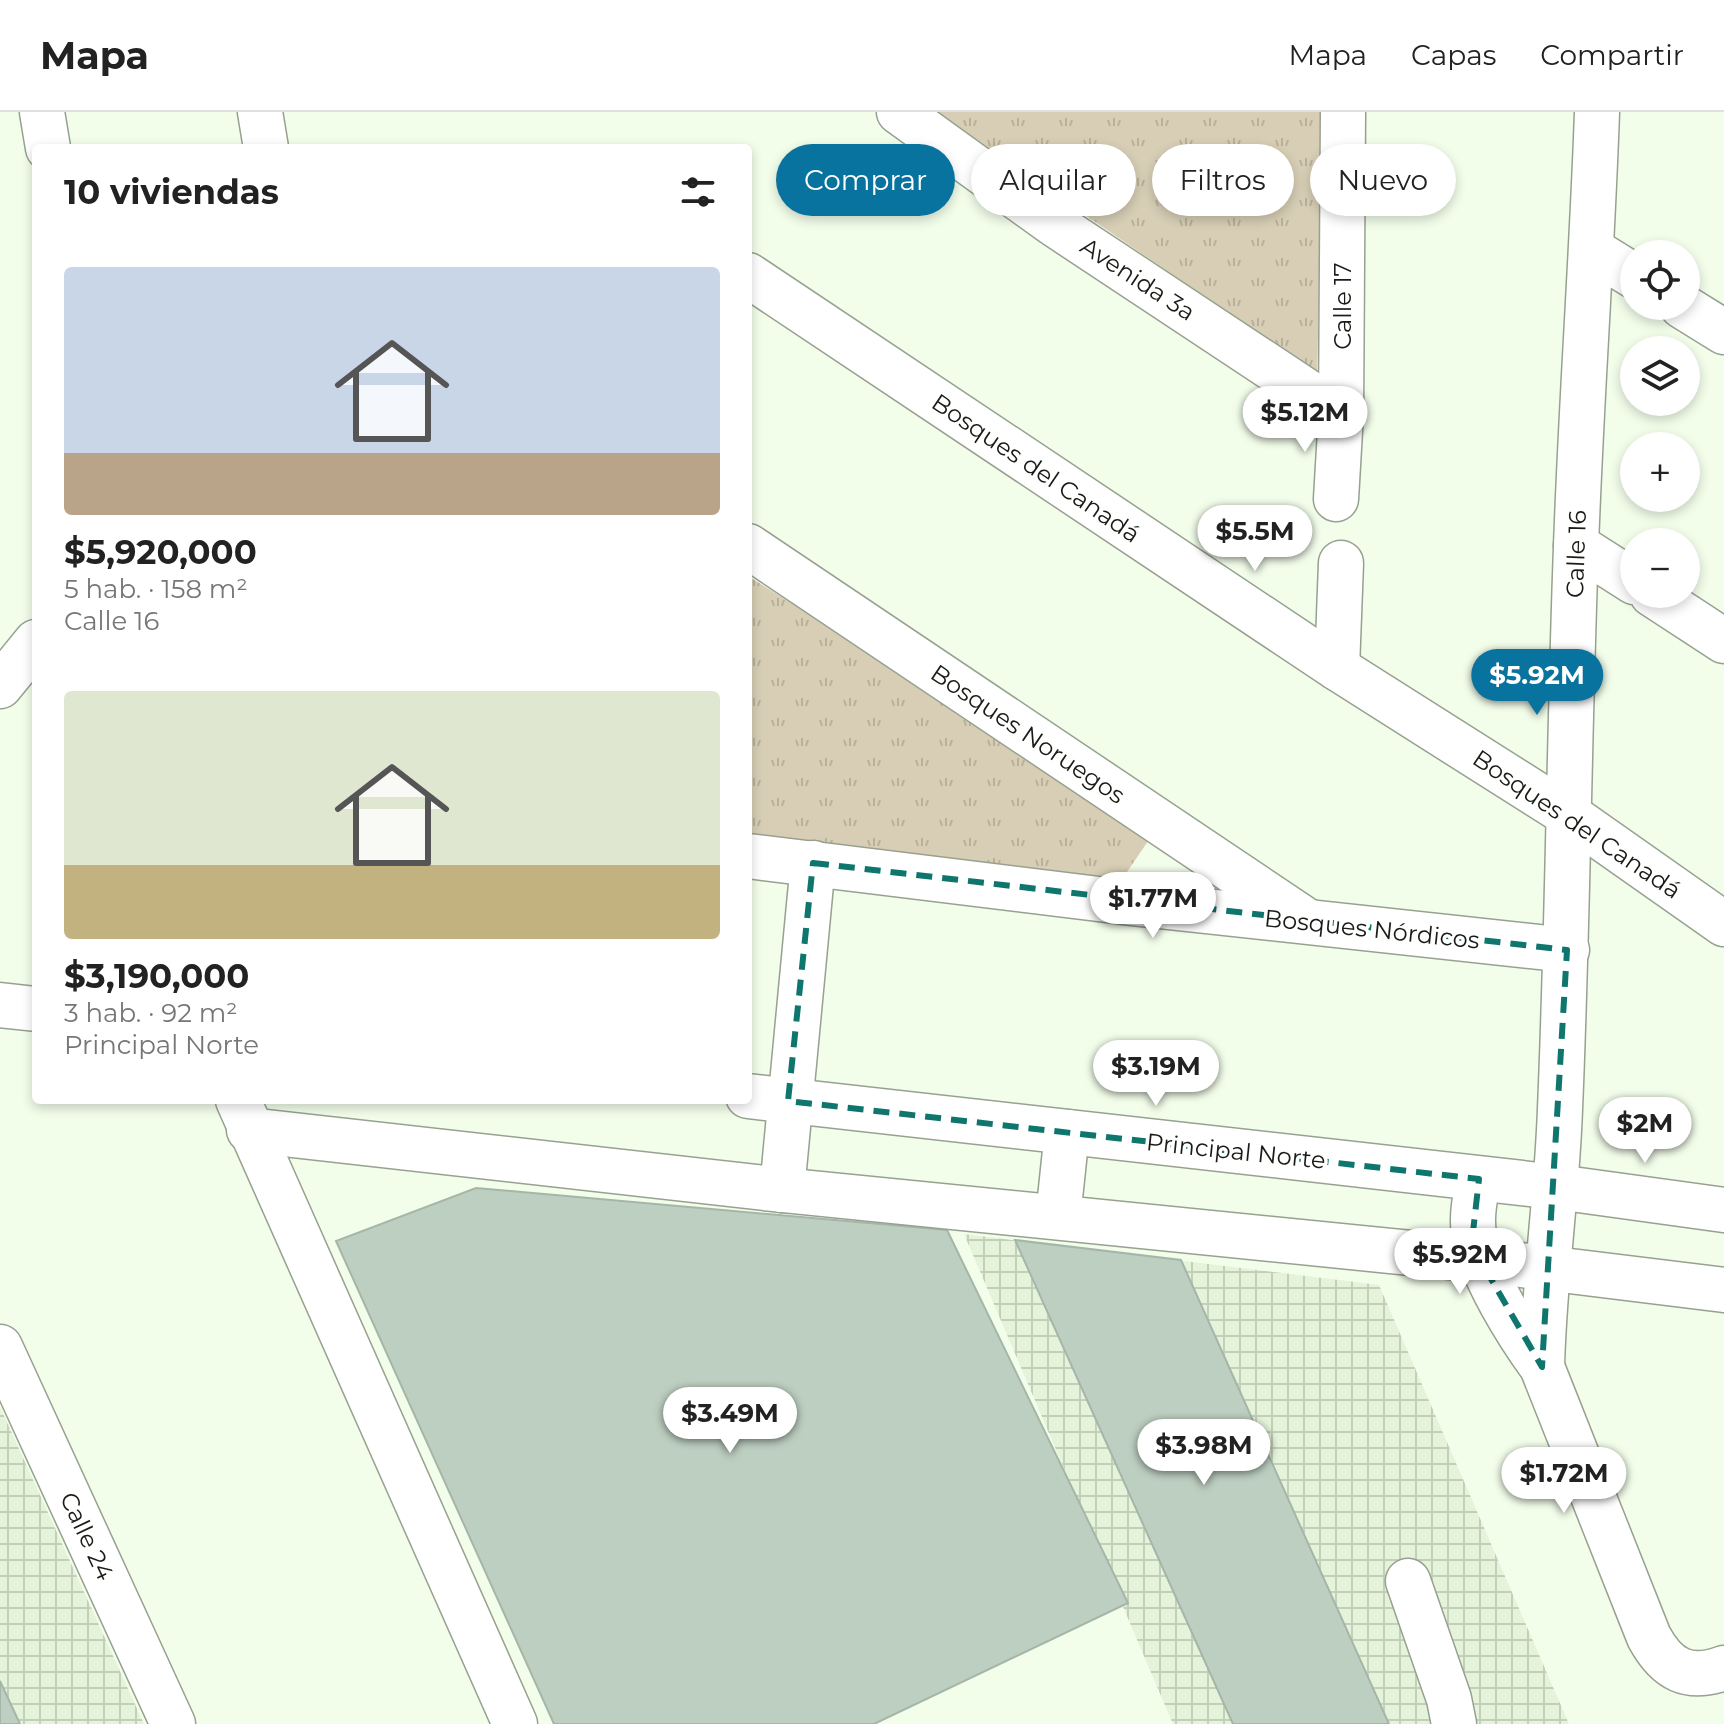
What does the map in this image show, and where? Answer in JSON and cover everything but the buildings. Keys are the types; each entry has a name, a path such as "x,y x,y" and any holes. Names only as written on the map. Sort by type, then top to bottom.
{"street":[{"path":"42,112 47,144"},
{"path":"260,112 265,144"},
{"name":"Avenida 3a","path":"899,112 1054,224 1341,414"},
{"name":"Calle 17","path":"1336,499 1341,414 1343,112"},
{"name":"Calle 16","path":"1542,1367 1547,1268 1557,1187 1567,950 1576,545 1597,112"},
{"path":"1592,250 1620,267"},
{"name":"Bosques del Canadá","path":"752,278 1337,668 1569,815 1724,924"},
{"path":"1700,317 1724,332"},
{"path":"1576,545 1620,573"},
{"name":"Bosques Noruegos","path":"752,549 1308,922"},
{"path":"1337,668 1341,563"},
{"path":"1673,608 1724,641"},
{"path":"0,686 32,647"},
{"name":"Bosques Nórdicos","path":"752,856 1131,903 1567,950"},
{"path":"782,1190 768,1099 813,863"},
{"name":"Principal Norte","path":"768,1099 1557,1187 1724,1210"},
{"path":"244,1115 782,1190 1480,1260 1724,1290"},
{"path":"244,1115 515,1724"},
{"path":"1058,1217 1067,1132"},
{"path":"1479,1179 1473,1205 1473,1232 1480,1260 1514,1324 1542,1367 1649,1637 1665,1660 1677,1669 1702,1675 1724,1668"},
{"name":"Calle 24","path":"0,1347 173,1724"},
{"path":"1408,1581 1449,1699 1454,1724"}],"highlighted area":[{"path":"813,863 1567,950 1542,1367 1480,1260 1473,1232 1479,1179 788,1101"}],"shaded area":[{"path":"964,1234 1379,1285 1569,1724 1173,1724"},
{"path":"0,1407 144,1724 0,1724"}],"green space":[{"path":"934,112 1324,112 1323,144 1310,144 1310,216 1321,216 1317,373 1087,216 1136,216 1136,144 981,144"},
{"path":"752,579 1155,831 1116,888 752,843"}]}
